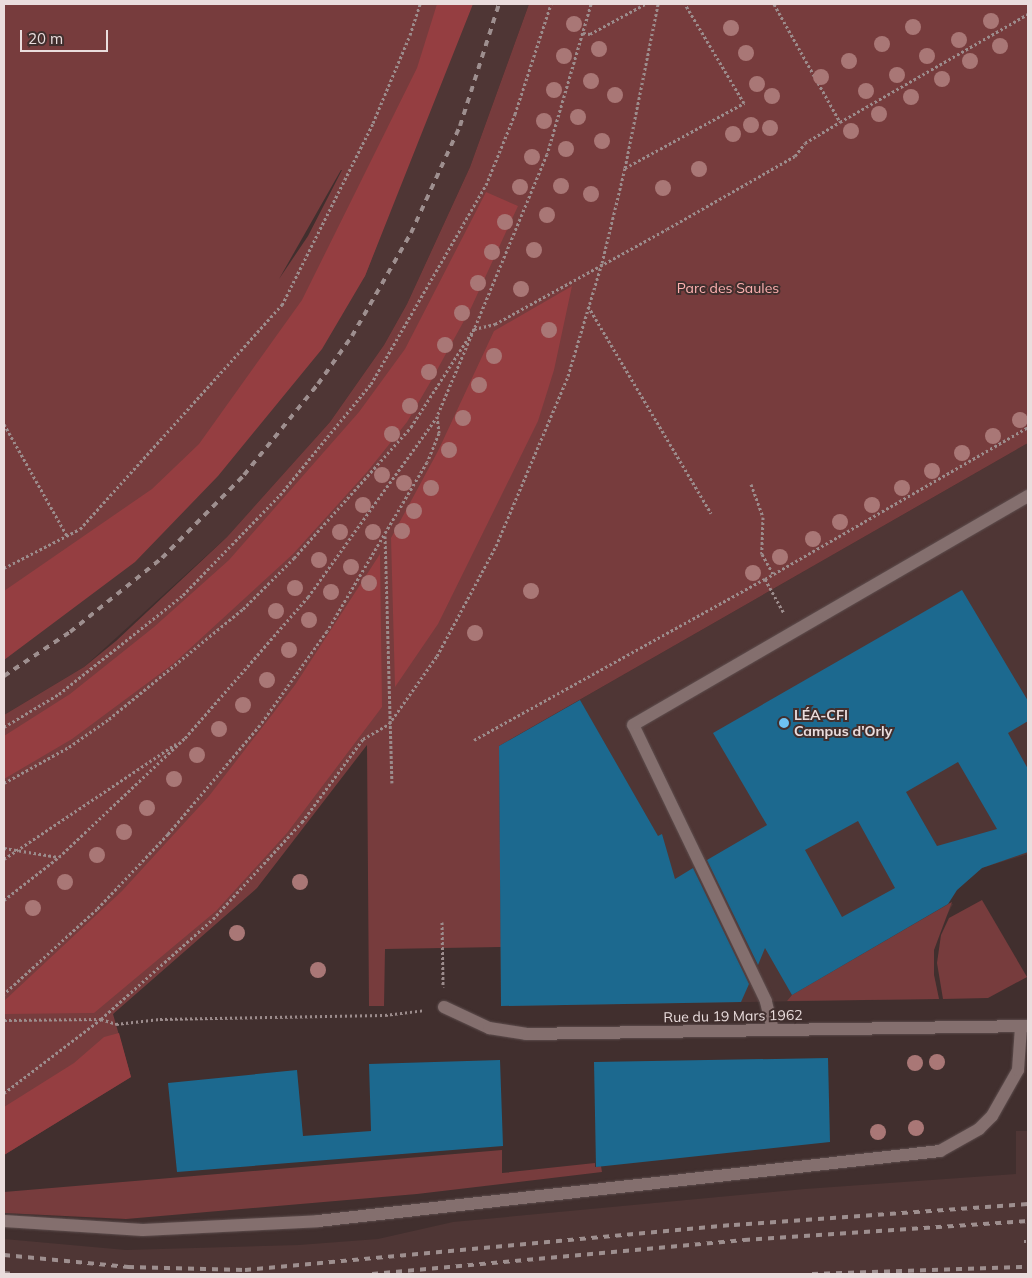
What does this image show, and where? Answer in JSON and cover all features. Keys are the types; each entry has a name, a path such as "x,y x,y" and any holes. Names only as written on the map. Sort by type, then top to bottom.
{"street":[{"path":"773,1030 766,1002 633,724 1028,496"},
{"name":"Rue du 19 Mars 1962","path":"444,1007 489,1028 526,1034 1024,1027"},
{"path":"4,1221 143,1230 318,1221 940,1151 979,1129 992,1116 1018,1070 1024,1027"}],"path":[{"path":"4,568 80,529 282,305 374,123 410,36 420,4"},
{"path":"4,727 59,694 183,595 280,495 371,384 486,185 521,97 551,4"},
{"path":"4,900 59,857 185,738 308,598 438,416 547,154 591,4"},
{"path":"583,33 590,34 645,4"},
{"path":"4,1092 101,1019 213,919 302,822 363,739 389,724 437,656 496,546 558,402 602,263 625,168 658,4"},
{"path":"625,168 744,103 685,4"},
{"path":"774,4 840,122"},
{"path":"4,783 69,747 109,719 243,609 294,558 411,427 474,329 495,324 795,156 805,144 840,122 1028,14"},
{"path":"588,306 711,513"},
{"path":"4,994 54,950 149,855 260,725 327,630 385,535 439,433 438,416"},
{"path":"4,424 66,536"},
{"path":"474,740 773,574 1028,427"},
{"path":"751,484 763,517 761,548 773,574"},
{"path":"385,535 392,784"},
{"path":"765,578 794,631"},
{"path":"4,858 16,852 185,738"},
{"path":"4,848 16,852 59,857"},
{"path":"4,1020 101,1019 116,1024 160,1019 385,1015 444,1007 442,922"}],"shaded area":[{"path":"437,4 473,4 365,276 322,349 218,476 135,562 4,660 4,591 152,489 199,444 302,300 417,68"},
{"path":"469,4 529,4 470,167 407,304 384,345 330,422 227,537 84,667 4,715 4,612 190,482"},
{"path":"486,192 518,206 471,308 431,381 407,422 367,472 293,554 173,664 72,739 4,779 4,736 70,694 154,627 229,560 359,412 405,349"},
{"path":"572,286 554,370 538,421 438,624 395,687 391,538 438,451 494,331"},
{"name":"LÉA-CFI Campus d'Orly","path":"1028,443 1028,854 982,868 957,890 949,903 953,904 943,922 934,950 934,975 939,999 501,1006 499,746"},
{"path":"380,554 382,707 287,833 216,911 94,1013 4,1014 4,1001 122,891 209,796 295,685"},
{"path":"119,1033 131,1077 4,1155 4,1107 74,1063 104,1037"},
{"path":"1016,1131 1028,1131 1028,1274 4,1274 4,1239 126,1250 299,1245 378,1239 453,1222 805,1189 1016,1174"}],"green space":[{"path":"4,4 469,4 365,276 190,482 4,612","holes":["342,170 308,236 279,279"]},
{"name":"Parc des Saules","path":"529,4 1028,4 1028,443 499,746 501,947 385,949 384,1006 369,1006 367,745 257,888 113,1014 131,1077 4,1155 4,715 84,667 116,641 227,537 330,422 384,345 407,304 470,167"},
{"path":"982,900 1027,977 988,998 943,999 937,963 941,935 949,918"},
{"path":"952,902 934,950 934,975 939,999 787,1001 792,995"},
{"path":"502,1150 502,1173 595,1163 595,1167 601,1166 602,1172 417,1194 126,1219 4,1213 4,1192"}],"building":[{"path":"962,590 1028,701 1028,721 1008,733 1028,769 1028,852 982,868 957,890 948,904 792,995 765,948 758,965 707,860 767,825 713,733","holes":["958,762 997,829 937,846 906,792","858,821 895,888 842,917 805,850"]},
{"path":"580,700 658,836 662,834 675,879 693,868 749,984 741,1002 501,1006 499,746"},
{"path":"828,1058 830,1142 596,1167 594,1062"},
{"path":"500,1060 503,1146 177,1172 168,1083 297,1070 303,1136 371,1131 369,1064"}],"railway":[{"path":"4,676 70,632 162,558 244,475 318,384 352,336 411,233 460,126 499,4"},
{"path":"4,1255 128,1267 245,1270 734,1225 1028,1204"},
{"path":"372,1274 744,1240 1028,1221"},
{"path":"812,1274 1028,1267"},
{"path":"4,1273 14,1274"}],"place":[{"name":"LÉA-CFI Campus d'Orly","path":"784,723"}]}
